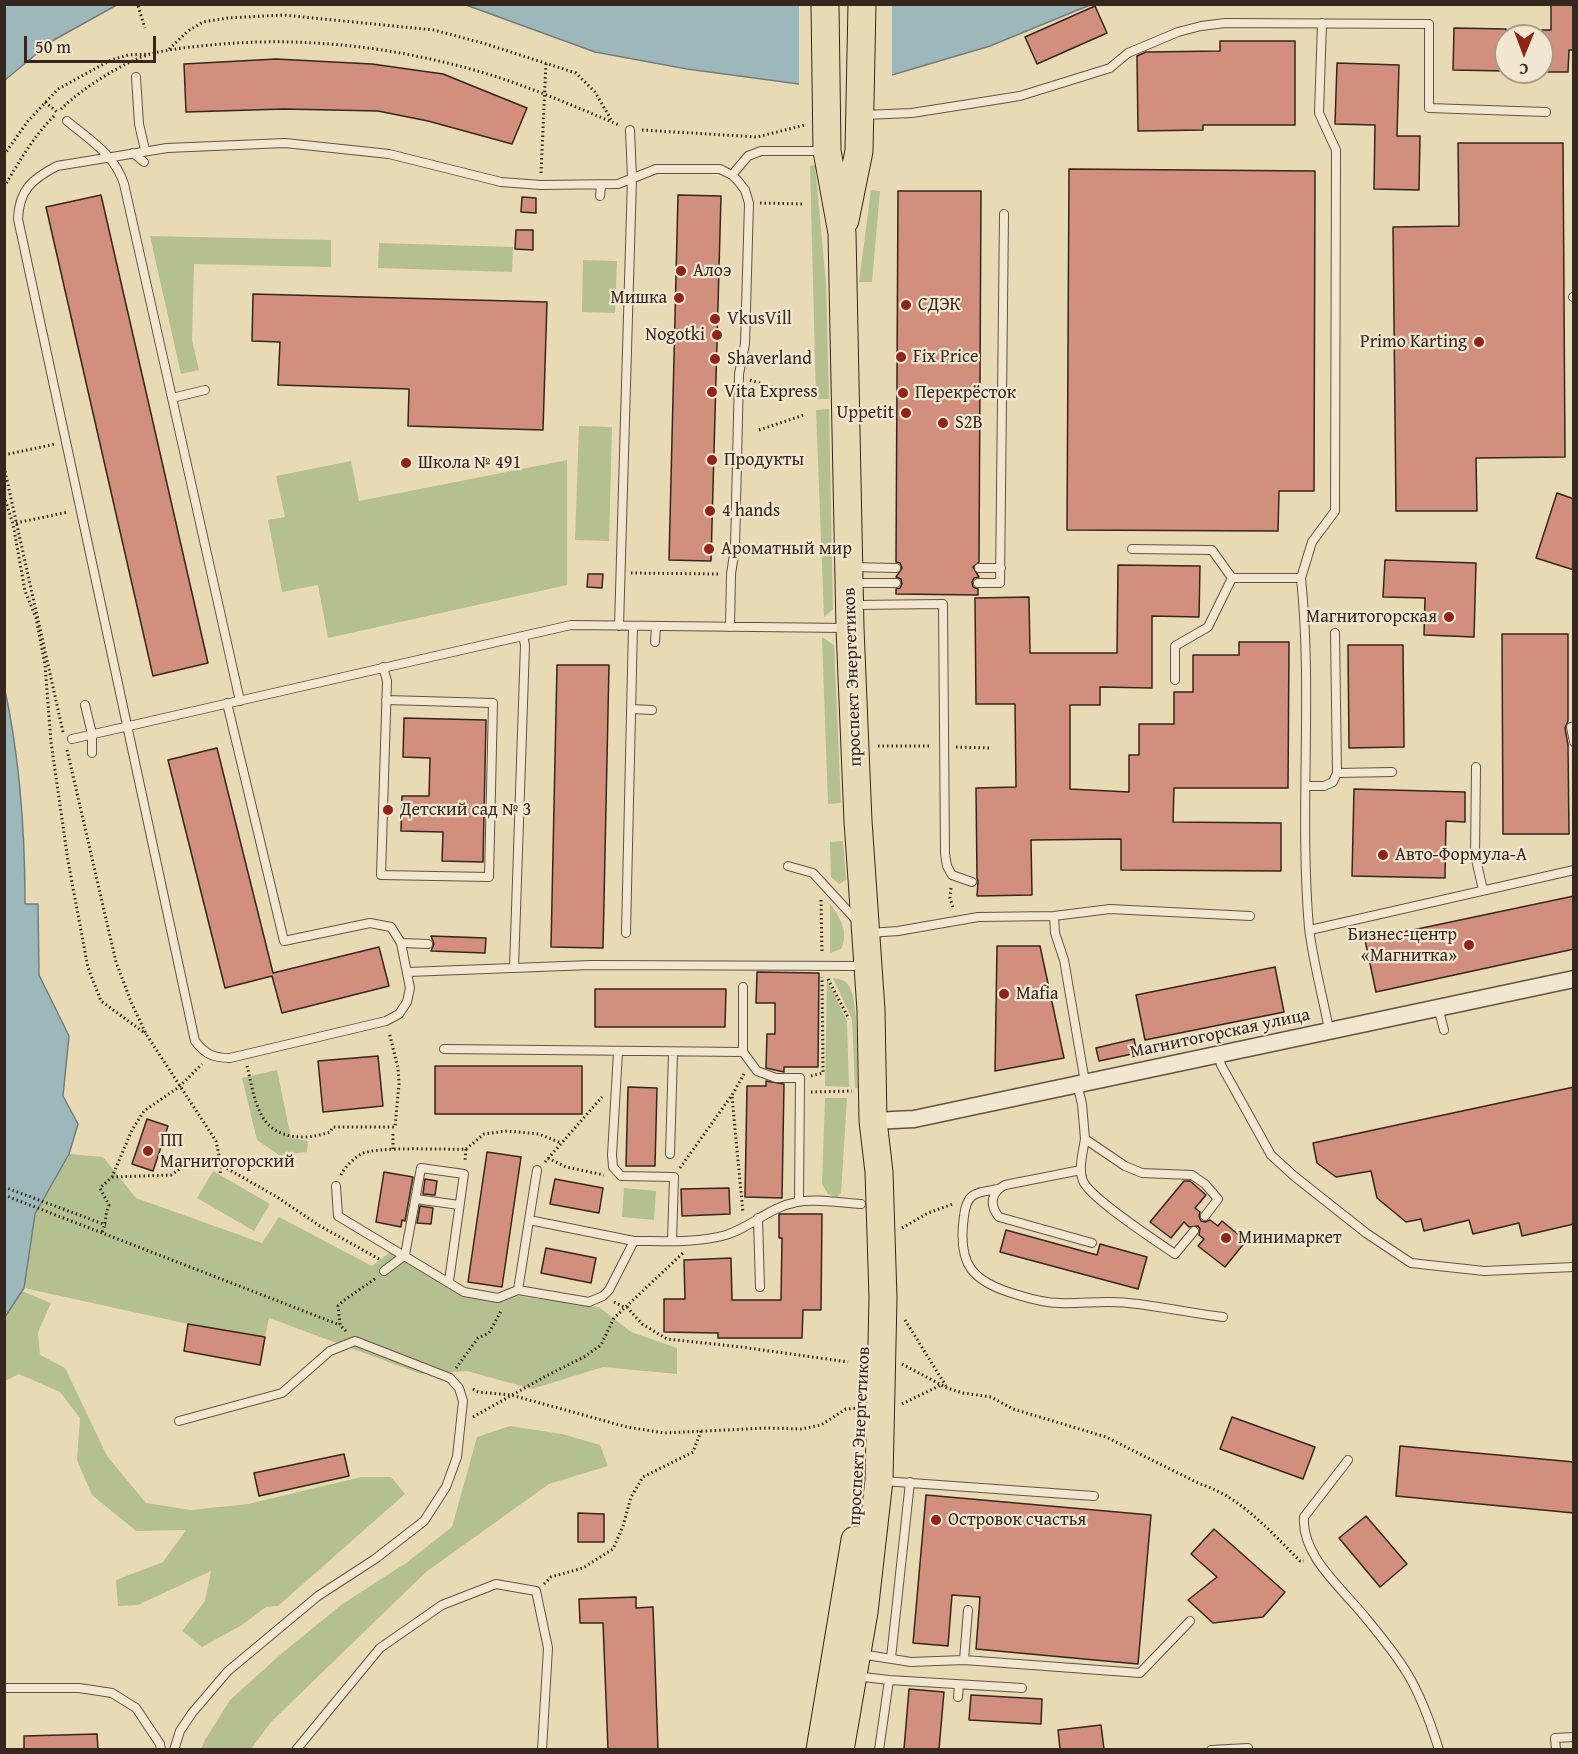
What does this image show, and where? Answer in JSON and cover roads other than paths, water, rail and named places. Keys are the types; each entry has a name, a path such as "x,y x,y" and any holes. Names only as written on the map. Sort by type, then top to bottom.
{"main road":[{"name":"проспект Энергетиков","path":"825,4 816,115 827,151 842,233 849,596 858,821 869,966 873,1121 879,1172 883,1298 879,1480 873,1542 840,1749"},
{"name":"проспект Энергетиков","path":"842,233 859,151 862,4"},
{"name":"проспект Энергетиков","path":"820,1749 855,1540 861,1476 864,1310 861,1173 873,1121"}],"street":[{"name":"Магнитогорская улица","path":"873,1121 914,1119 1574,979"}],"lane":[{"path":"861,109 912,113 1020,96 1110,68 1128,53 1179,32 1201,26 1224,23 1322,23 1429,24 1429,108 1546,112"},
{"path":"1322,23 1319,113 1336,150 1335,511 1312,542 1301,578 1306,626 1306,786 1310,930 1329,1030"},
{"path":"136,77 139,124 146,150"},
{"path":"67,121 111,158 118,166 124,184 240,701"},
{"path":"619,626 632,178 630,130"},
{"path":"227,703 284,941 370,923 391,927 401,943 410,988 407,1002 399,1014 386,1021 230,1058 208,1055 195,1041 18,219 18,204 27,188 41,174 57,166 146,150 285,143 389,154 501,182 541,185 618,184 656,169 669,168 720,169 732,175 745,190 748,203 745,344 739,374 735,548 730,574 730,627"},
{"path":"732,175 748,156 761,151 827,151"},
{"path":"133,153 144,162"},
{"path":"600,196 601,186"},
{"path":"978,583 1000,583 1004,214"},
{"path":"172,398 205,390"},
{"path":"1132,549 1212,550 1232,578"},
{"path":"849,596 896,568"},
{"path":"979,568 1001,568"},
{"path":"1232,578 1301,578"},
{"path":"1175,680 1175,646 1208,627 1232,578"},
{"path":"72,739 571,625 730,627 896,583"},
{"path":"849,596 943,604 945,854 947,866 952,875 972,882"},
{"path":"626,933 633,626"},
{"path":"655,642 656,626"},
{"path":"1306,786 1324,786 1333,782 1337,772 1335,633"},
{"path":"514,968 525,645 523,636"},
{"path":"383,668 387,681 386,700 381,875 489,877 493,703 386,700"},
{"path":"85,705 92,734 92,753"},
{"path":"631,709 652,710"},
{"path":"1574,726 1571,727 1574,742"},
{"path":"1476,767 1475,855 1483,890"},
{"path":"1337,772 1392,772"},
{"path":"788,866 813,873 867,933 898,931 978,917 1054,916 1110,909 1251,916"},
{"path":"1310,930 1574,870"},
{"path":"1054,916 1055,933 1064,960 1081,1083 1085,1139 1081,1170 1083,1180 1094,1196 1175,1254 1194,1231"},
{"path":"401,943 428,944"},
{"path":"408,972 591,965 869,966"},
{"path":"743,987 743,1052 757,1071 776,1078 800,1078 799,1201"},
{"path":"1438,1007 1444,1030"},
{"path":"444,1049 743,1052"},
{"path":"618,1052 613,1167 621,1176 674,1177 672,1241"},
{"path":"670,1154 673,1053"},
{"path":"1218,1054 1221,1065 1271,1155 1366,1233 1411,1263 1484,1271 1574,1267"},
{"path":"1085,1139 1125,1166 1142,1173 1192,1175 1205,1184 1218,1199 1205,1216"},
{"path":"387,1268 405,1255 421,1168 464,1174 449,1281"},
{"path":"518,1290 537,1170"},
{"path":"1081,1170 1005,1185 973,1194 966,1201 962,1236 964,1256 984,1283 1035,1300 1058,1303 1085,1301 1128,1303 1223,1317"},
{"path":"336,1186 338,1216 464,1292 498,1298 518,1290 589,1302 603,1296 609,1290 634,1241"},
{"path":"998,1188 992,1202 993,1210 999,1217 1092,1243"},
{"path":"416,1199 459,1205"},
{"path":"529,1220 634,1241 672,1241 726,1234 776,1207 799,1201 861,1204"},
{"path":"758,1218 760,1287"},
{"path":"174,1749 180,1731 192,1713 228,1671 318,1596 375,1559 424,1521 446,1487 457,1457 463,1401 459,1388 450,1378 355,1341 330,1351 282,1393 179,1421"},
{"path":"1348,1460 1304,1517 1303,1524 1310,1546 1320,1563 1366,1617 1407,1673 1433,1729 1439,1749"},
{"path":"879,1480 1094,1496"},
{"path":"891,1658 910,1482"},
{"path":"296,1749 380,1648 442,1605 496,1584 536,1591 548,1648 542,1749"},
{"path":"964,1660 968,1610"},
{"path":"855,1665 891,1658 911,1662 964,1660 1140,1673 1190,1621"},
{"path":"855,1665 889,1680 1022,1688"},
{"path":"879,1749 889,1680"},
{"path":"958,1697 959,1685"},
{"path":"4,1688 79,1688 112,1693 136,1708 160,1743 161,1749"},
{"path":"1556,1749 1555,1738 1574,1737"},
{"path":"1211,1749 1248,1748"}],"water":[{"path":"5,4 115,4 115,6 52,41 5,80"},
{"path":"466,5 1090,5 990,46 892,75 799,84 687,69 595,52"},
{"path":"4,686 14,740 20,794 25,904 38,904 39,975 69,1036 63,1096 78,1124 69,1154 35,1214 24,1288 5,1317"}],"place":[{"name":"Алоэ","path":"681,271"},
{"name":"Мишка","path":"679,298"},
{"name":"СДЭК","path":"906,305"},
{"name":"VkusVill","path":"715,319"},
{"name":"Nogotki","path":"717,335"},
{"name":"Primo Karting","path":"1479,342"},
{"name":"Fix Price","path":"901,357"},
{"name":"Shaverland","path":"715,359"},
{"name":"Vita Express","path":"712,392"},
{"name":"Перекрёсток","path":"903,393"},
{"name":"Uppetit","path":"906,413"},
{"name":"S2B","path":"943,423"},
{"name":"Продукты","path":"712,460"},
{"name":"Школа № 491","path":"406,463"},
{"name":"4 hands","path":"710,511"},
{"name":"Ароматный мир","path":"709,549"},
{"name":"Магнитогорская","path":"1449,617"},
{"name":"Детский сад № 3","path":"388,810"},
{"name":"Авто-Формула-А","path":"1383,855"},
{"name":"Бизнес-центр «Магнитка»","path":"1469,945"},
{"name":"Mafia","path":"1004,994"},
{"name":"ПП Магнитогорский","path":"148,1151"},
{"name":"Минимаркет","path":"1226,1238"},
{"name":"Островок счастья","path":"936,1520"}]}
